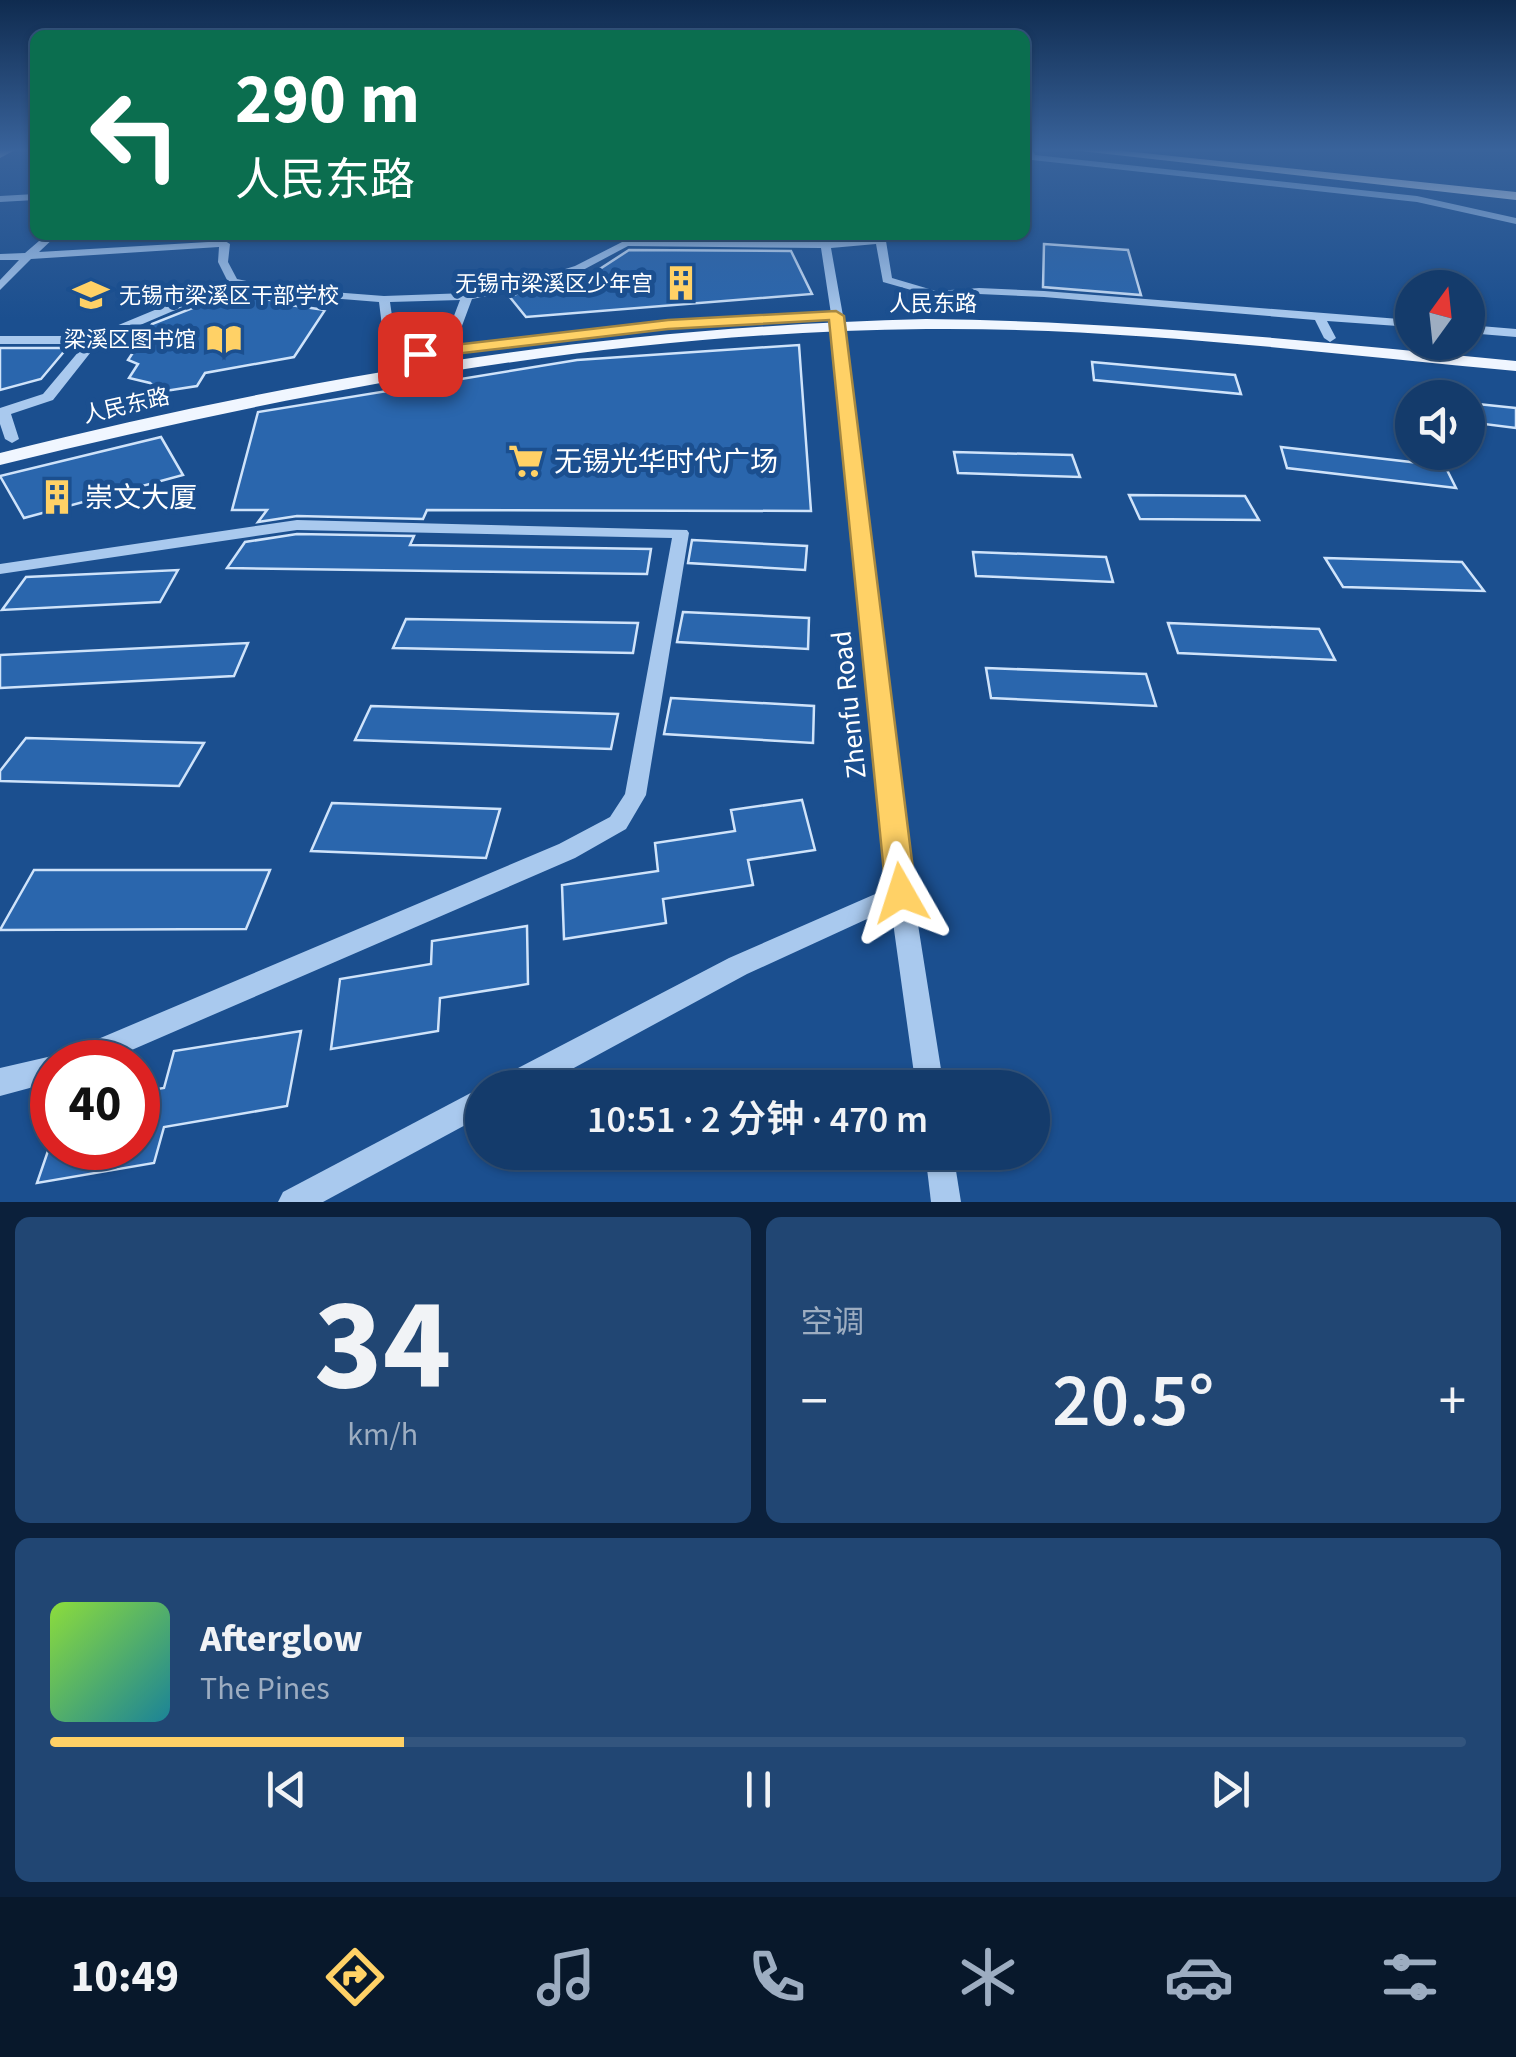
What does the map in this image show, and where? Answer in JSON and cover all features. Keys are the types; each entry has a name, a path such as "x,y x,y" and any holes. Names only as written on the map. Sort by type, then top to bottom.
{"main road":[{"name":"人民东路","path":"6,441 186,398 392,358 668,324 1031,316 1516,355"},
{"name":"人民东路","path":"0,459 188,413 414,369 576,346 838,321 1032,326 1516,366"}],"street":[{"path":"1446,206 1516,223"},
{"path":"0,286 46,240"},
{"path":"0,340 94,340 233,281 280,292 384,299 467,296 519,288 579,268 626,243 825,240 881,241 887,280 936,294 1012,292 1395,323"},
{"name":"Zhenfu Road","path":"825,240 838,321 901,893 927,1070"},
{"path":"0,258 225,244 222,262 233,281"},
{"path":"447,350 467,296"},
{"path":"384,299 392,358"},
{"path":"1282,314 1291,334"},
{"path":"1318,316 1330,338"},
{"path":"1485,330 1516,333"},
{"path":"6,441 3,412 48,397 94,340"},
{"path":"0,569 297,525 681,533 635,796 618,823 567,851 125,1040"},
{"path":"542,1070 738,966 901,893"},
{"path":"0,1082 30,1074"},
{"path":"293,1202 465,1110"},
{"path":"942,1170 946,1202"}],"building":[{"path":"1044,244 1128,250 1141,295 1043,287"},
{"name":"无锡市梁溪区少年宫","path":"629,250 791,251 812,294 526,317 509,296 595,272"},
{"name":"梁溪区图书馆","path":"238,290 283,304 325,310 294,357 205,373 197,386 159,392 150,383 129,378 138,364 128,360 152,324"},
{"name":"无锡光华时代广场","path":"799,345 811,511 427,510 423,519 297,516 258,522 267,510 232,510 258,412 577,360"},
{"path":"0,348 67,348 41,379 0,390"},
{"path":"1092,362 1235,375 1241,394 1094,380"},
{"path":"1485,405 1516,408 1516,428 1485,424"},
{"name":"崇文大厦","path":"161,437 183,475 24,518 0,476"},
{"path":"1281,447 1395,460 1395,470 1447,470 1456,488 1287,468"},
{"path":"954,452 1072,455 1080,477 958,473"},
{"path":"1129,495 1245,496 1259,520 1140,519"},
{"path":"297,534 414,536 410,545 651,549 647,574 227,568 245,542"},
{"path":"692,540 807,546 805,570 688,563"},
{"path":"973,552 1106,557 1113,582 976,576"},
{"path":"1325,558 1462,562 1484,591 1343,587"},
{"path":"178,570 160,602 2,610 26,577"},
{"path":"683,612 809,618 808,649 677,642"},
{"path":"406,619 638,623 633,653 393,648"},
{"path":"1168,623 1319,629 1335,660 1178,653"},
{"path":"248,643 234,676 0,688 0,655"},
{"path":"986,668 1146,674 1156,706 991,698"},
{"path":"671,698 814,706 813,743 664,734"},
{"path":"371,706 618,714 611,749 355,740"},
{"path":"26,738 204,743 179,786 0,781 0,771"},
{"path":"802,800 815,850 748,860 753,885 663,899 666,923 564,939 562,885 658,871 655,843 735,831 731,810"},
{"path":"332,803 500,809 486,858 311,851"},
{"path":"34,870 270,870 246,929 0,930"},
{"path":"527,926 528,984 440,998 438,1031 331,1049 340,979 431,964 432,941"},
{"path":"301,1031 287,1106 164,1127 160,1141 160,1089 164,1088 174,1051"},
{"path":"41,1170 113,1170 37,1183"}],"place":[{"name":"无锡市梁溪区少年宫","path":"681,283"},
{"name":"无锡市梁溪区干部学校","path":"91,295"},
{"name":"梁溪区图书馆","path":"224,339"},
{"name":"无锡光华时代广场","path":"526,461"},
{"name":"崇文大厦","path":"57,497"}],"route":[{"path":"420,354 668,324 836,316 901,893"}]}
